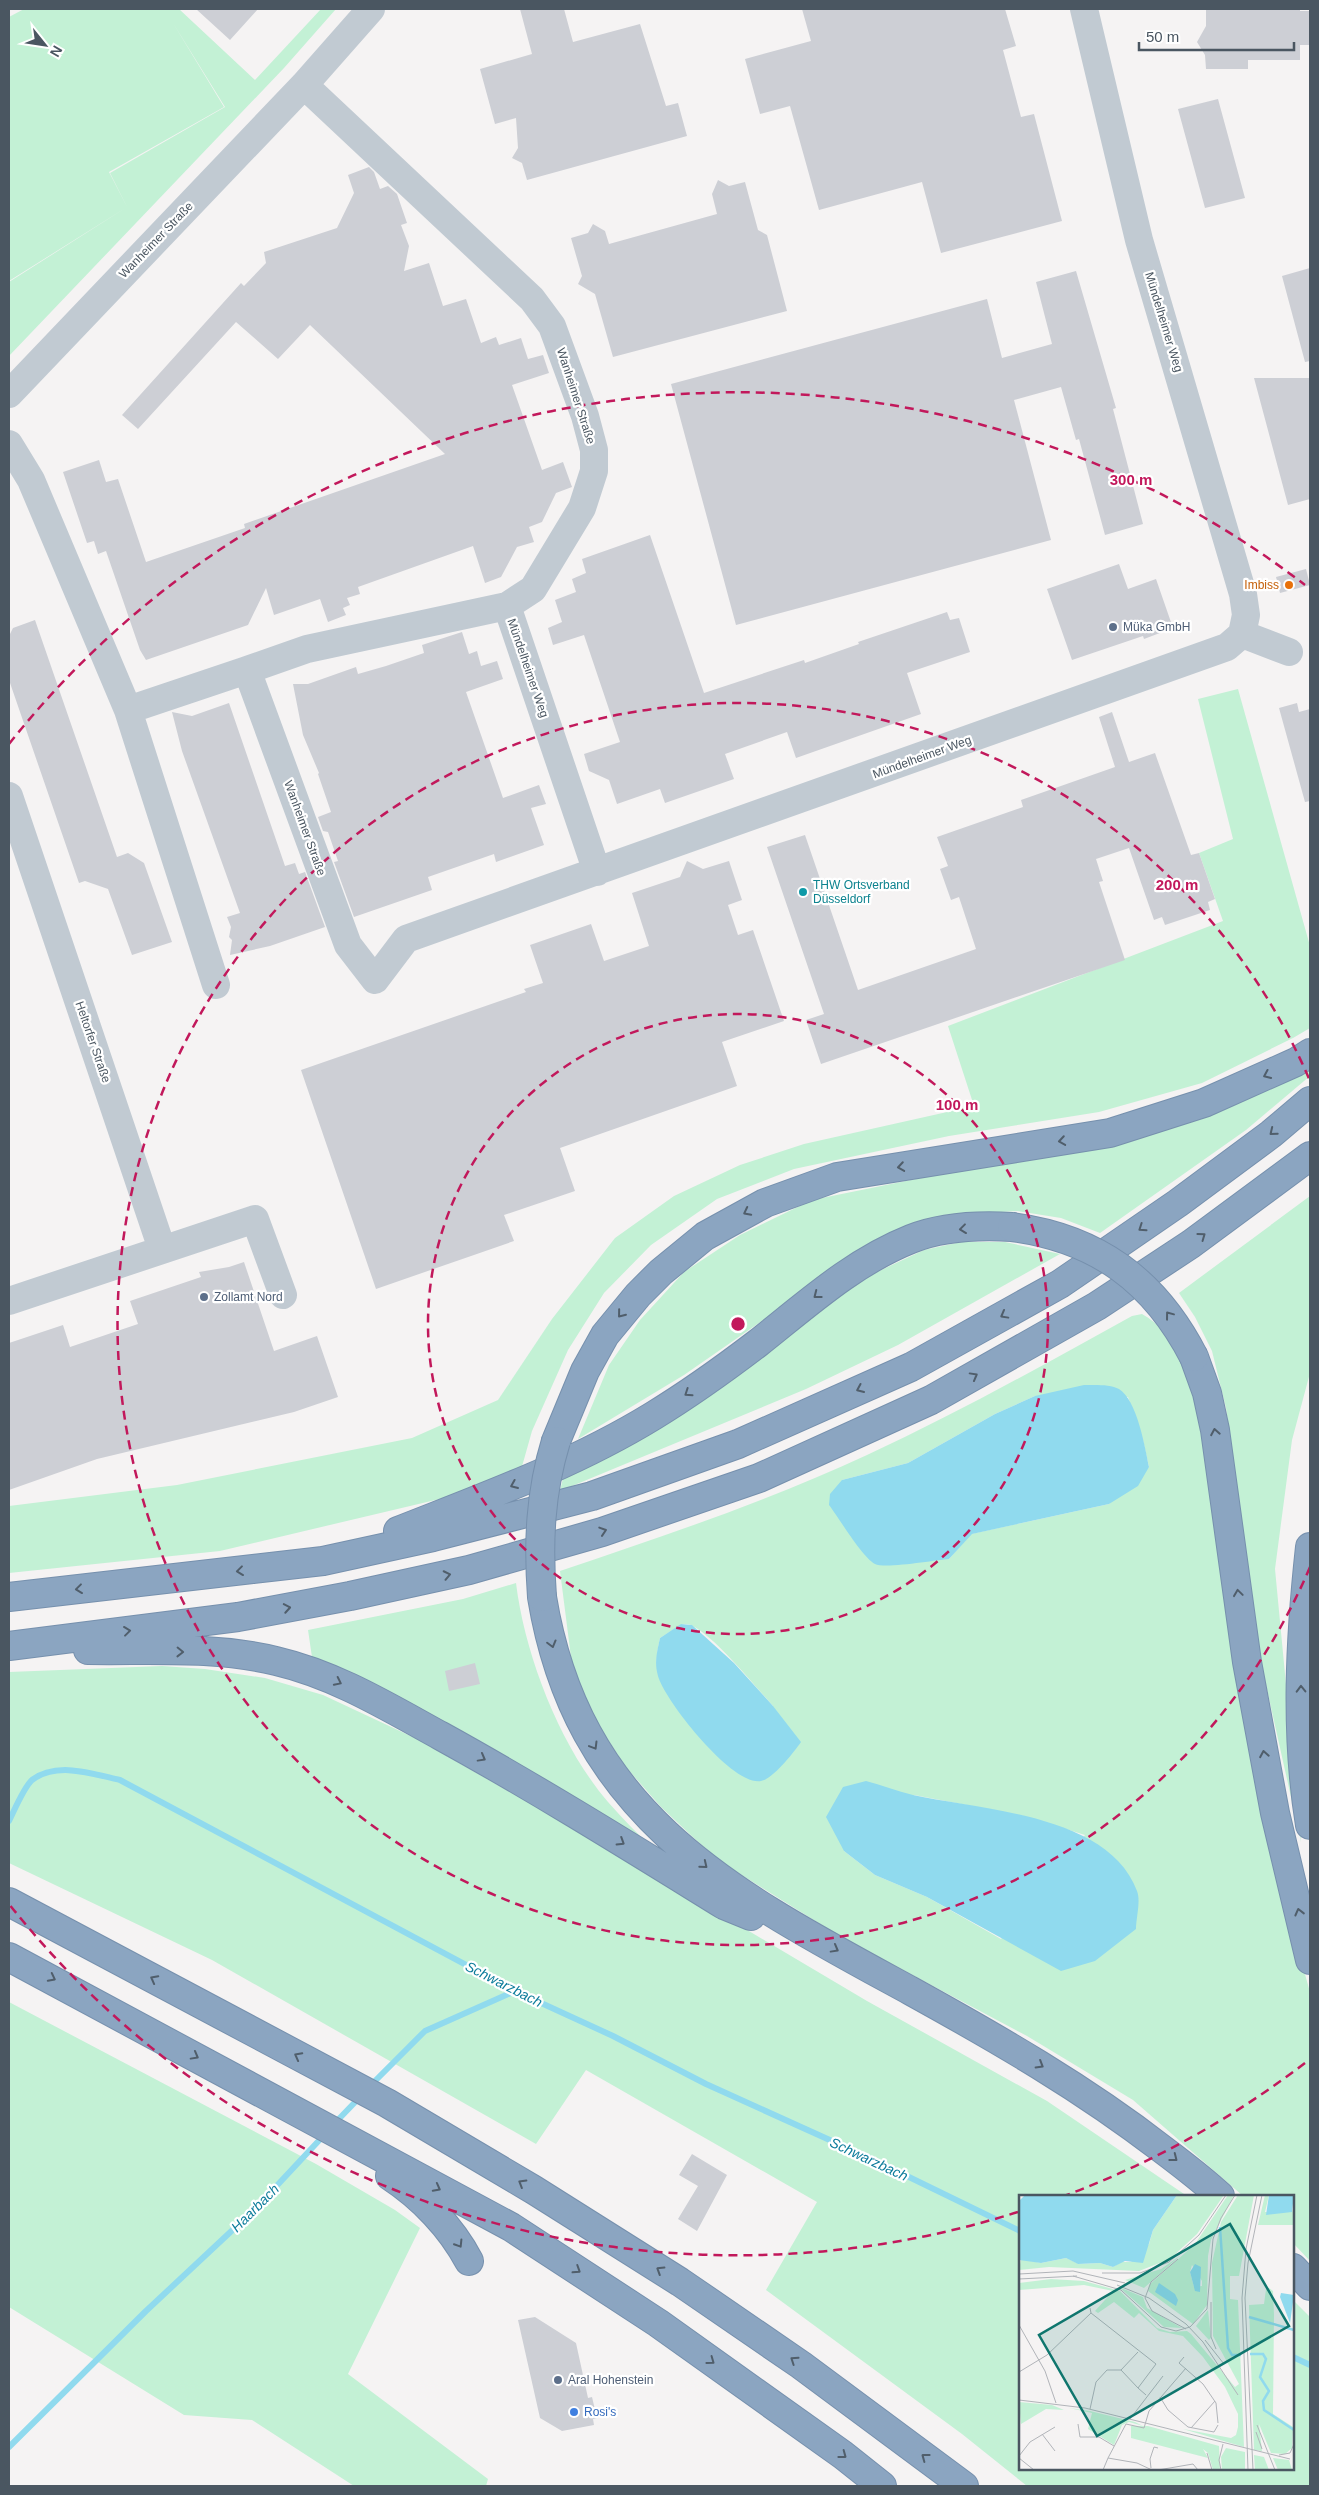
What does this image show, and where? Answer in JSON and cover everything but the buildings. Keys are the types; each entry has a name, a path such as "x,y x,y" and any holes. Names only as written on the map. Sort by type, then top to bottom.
{"highway":[{"path":"1219,2195 1120,2116 1066,2080 999,2040 792,1926 732,1888 680,1846 625,1790 594,1746 572,1703 554,1654 542,1596 540,1524 548,1466 584,1371 605,1335 638,1295 661,1272 705,1236 765,1203 836,1177 1110,1133 1204,1103 1296,1062 1310,1052"},
{"path":"9,1597 323,1561 433,1537 592,1496 738,1444 911,1366 1060,1284 1178,1203 1271,1134 1310,1101"},
{"path":"9,1647 238,1617 469,1570 602,1532 759,1478 931,1400 1097,1306 1191,1244 1310,1156"},
{"path":"323,1561 515,1484 617,1437 696,1388 854,1269 912,1239 945,1231 980,1227 1012,1228 1066,1239 1115,1263 1156,1300 1182,1333 1194,1357 1207,1393 1215,1430 1247,1662 1275,1813 1310,1960"},
{"path":"1310,1547 1303,1614 1300,1687 1310,1825"},
{"path":"9,1647 228,1652 276,1661 329,1677 384,1704 487,1761 724,1905 741,1913 792,1926"},
{"path":"9,1902 387,2103 534,2190 680,2282 801,2365 964,2486"},
{"path":"9,1956 301,2114 360,2152 393,2177 441,2220 459,2241 469,2261"},
{"path":"360,2152 510,2227 658,2323 843,2455 882,2486"},
{"path":"1294,2269 1310,2286"}],"street":[{"name":"Wanheimer Straße","path":"9,394 304,85 371,9"},
{"name":"Mündelheimer Weg","path":"375,980 406,939 1227,647 1242,634 1246,615 1243,594 1139,240 1084,9"},
{"name":"Wanheimer Straße","path":"128,710 308,649 507,606 533,588 582,508 594,471 594,450 585,416 552,326 532,299 304,85"},
{"path":"9,444 31,480 128,710 216,985"},
{"name":"Mündelheimer Weg","path":"507,606 596,872"},
{"path":"1242,634 1289,652"},
{"name":"Wanheimer Straße","path":"247,670 348,945 375,980"},
{"name":"Heltorfer Straße","path":"9,796 16,837 162,1249"},
{"path":"9,1301 255,1219 283,1295"}],"green space":[{"path":"24,9 179,9 255,80 321,9 336,9 284,68 9,356 9,282 127,207 9,281 9,17","holes":["173,23 225,107 110,173 127,207 109,172 224,107"]},
{"path":"1238,689 1310,946 1310,1028 1202,1083 1099,1112 949,1136 794,1169 717,1199 651,1245 604,1293 568,1350 532,1431 521,1470 465,1493 220,1551 9,1573 9,1506 177,1485 412,1438 498,1400 552,1319 615,1238 674,1196 740,1165 804,1144 974,1106 948,1026 1223,921 1199,853 1233,839 1198,699"},
{"path":"1310,1068 1310,1076 1246,1130 1100,1233 1061,1218 1017,1211 969,1214 831,1273 684,1375 578,1439 609,1365 640,1320 684,1272 740,1235 812,1200 960,1170"},
{"path":"1310,1196 1310,1373 1292,1440 1275,1569 1301,1842 1260,1658 1226,1408 1212,1351 1195,1317 1179,1293"},
{"path":"961,1242 1005,1242 1060,1254 898,1345 806,1389 560,1491 564,1474 837,1296 877,1272 924,1250"},
{"path":"1142,1314 1154,1322 1173,1344 1187,1370 1204,1410 1274,1865 1310,1992 1310,2261 1294,2244 1294,2195 1242,2195 1133,2100 1027,2036 841,1937 724,1864 661,1807 625,1766 594,1718 572,1665 560,1571 715,1517 830,1472 901,1439 1034,1370 1132,1316","holes":["1035,1396 1128,1397 1143,1440 1149,1467 1109,1504 971,1534 949,1559 842,1480 908,1463 995,1414","682,1624 693,1626 713,1641 773,1706 676,1707 661,1682 657,1659 660,1638","914,1795 1024,1816 1085,1835 1001,1939 927,1897 875,1875 844,1851"]},
{"path":"516,1583 527,1640 536,1670 560,1727 591,1780 613,1808 653,1849 313,1664 308,1630 463,1599"},
{"path":"162,1666 205,1669 265,1678 323,1695 417,1739 619,1854 867,2001 1047,2101 1186,2195 1019,2195 1019,2470 1294,2470 1294,2301 1310,2317 1310,2486 1027,2486 962,2434 766,2290 817,2202 586,2070 536,2144 212,1960 9,1863 9,1672"},
{"path":"9,2002 316,2164 395,2210 420,2228 348,2374 488,2479 486,2486 354,2486 252,2420 184,2415 9,2307"}],"water":[{"path":"1084,1385 1112,1386 1119,1389 1125,1395 1131,1403 1139,1425 1149,1467 1138,1486 1109,1504 972,1534 949,1559 889,1565 875,1564 864,1554 829,1505 830,1494 842,1480 908,1463 995,1414 1035,1396"},
{"path":"681,1624 692,1625 734,1663 773,1706 801,1742 783,1764 766,1779 761,1781 749,1779 734,1771 718,1757 686,1722 663,1688 656,1666 660,1638"},
{"path":"866,1781 913,1795 1040,1820 1072,1831 1100,1846 1122,1865 1137,1891 1136,1929 1095,1961 1061,1971 927,1897 875,1875 844,1851 826,1817 843,1787"}],"waterway":[{"name":"Schwarzbach","path":"9,1821 29,1783 42,1774 64,1770 87,1772 120,1780 515,1991 613,2036 706,2084 874,2160 1019,2231"},
{"name":"Haarbach","path":"370,2086 425,2031 515,1991"},
{"name":"Haarbach","path":"334,2124 360,2097"},
{"name":"Haarbach","path":"9,2447 146,2311 255,2209 326,2133"},
{"name":"Schwarzbach","path":"1294,2357 1310,2365"}],"place":[{"name":"Imbiss","path":"1289,585"},
{"name":"Müka GmbH","path":"1113,627"},
{"name":"THW Ortsverband Düsseldorf","path":"803,892"},
{"name":"Zollamt Nord","path":"204,1297"},
{"name":"Aral Hohenstein","path":"558,2380"},
{"name":"Rosi's","path":"574,2412"}]}
